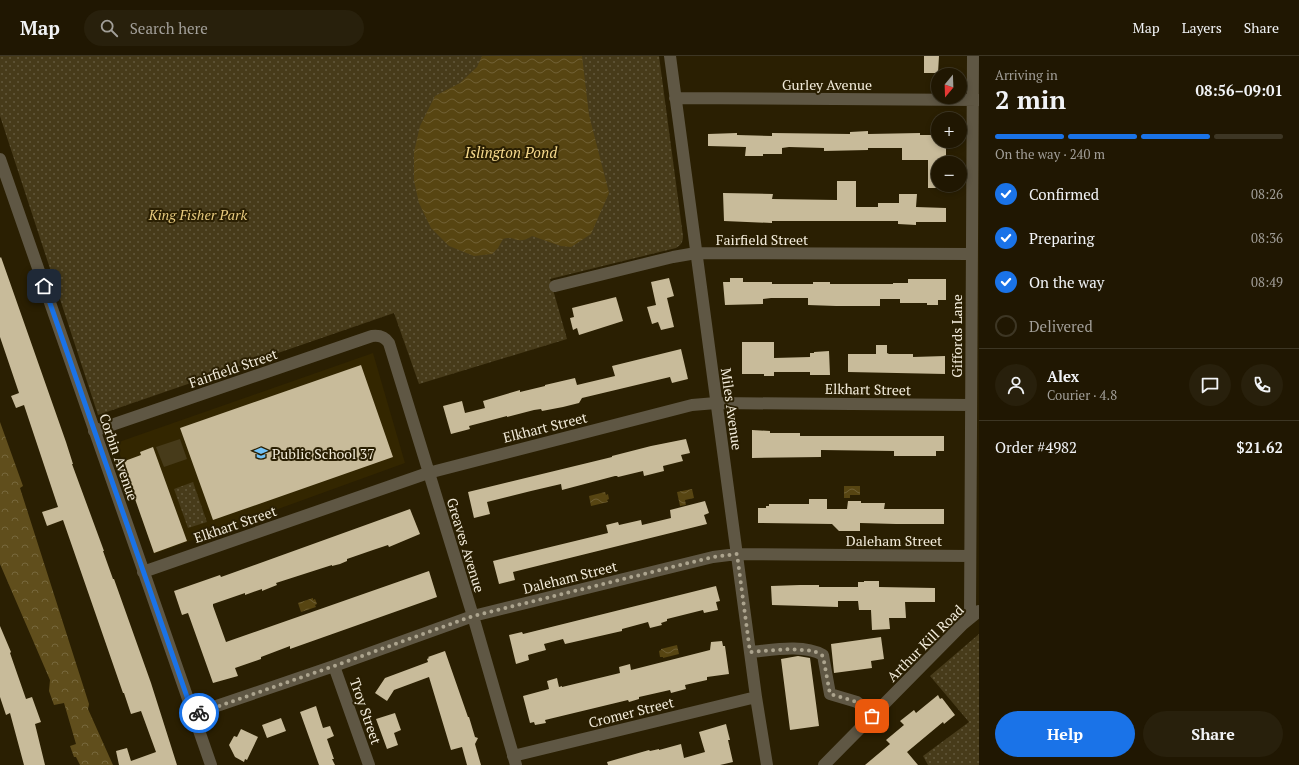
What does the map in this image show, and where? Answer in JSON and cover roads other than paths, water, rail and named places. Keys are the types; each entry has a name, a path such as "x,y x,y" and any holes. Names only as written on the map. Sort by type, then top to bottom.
{"street":[{"name":"Miles Avenue","path":"670,56 766,765"},
{"name":"Giffords Lane","path":"973,56 976,100 972,254 975,339 971,405 970,556 975,614"},
{"name":"Gurley Avenue","path":"675,98 976,100"},
{"name":"Corbin Avenue","path":"0,160 211,765"},
{"name":"Fairfield Street","path":"555,286 673,257 696,254 972,254"},
{"name":"Fairfield Street","path":"94,431 372,336 382,336"},
{"name":"Greaves Avenue","path":"382,336 387,339 389,343 473,616 514,761"},
{"name":"Elkhart Street","path":"143,572 428,473 692,406 716,403 971,405"},
{"name":"Daleham Street","path":"193,714 334,666 473,616 713,557 737,554 970,556"},
{"name":"Arthur Kill Road","path":"824,765 975,614"},
{"path":"750,652 790,649 814,651 823,656 830,694 857,702 872,716"},
{"name":"Troy Street","path":"334,666 369,765"},
{"name":"Cromer Street","path":"514,761 756,697"}],"water":[{"name":"Islington Pond","path":"482,56 582,56 589,115 609,193 591,234 571,247 561,246 532,236 523,240 507,238 503,239 498,248 492,254 474,256 449,246 431,228 419,203 414,181 414,152 420,126 435,96 460,83 477,67"},
{"path":"844,486 860,486 860,495 850,495 850,498 844,498"},
{"path":"692,489 694,498 685,500 686,505 680,506 677,492"},
{"path":"605,492 606,495 608,494 608,502 591,506 589,496"},
{"path":"313,598 317,604 315,605 316,607 301,612 298,603"},
{"path":"677,645 679,654 663,658 660,657 659,651 661,649"}],"place":[{"name":"Public School 37","path":"261,453"}],"park label":[{"name":"King Fisher Park","path":"198,214"}]}
